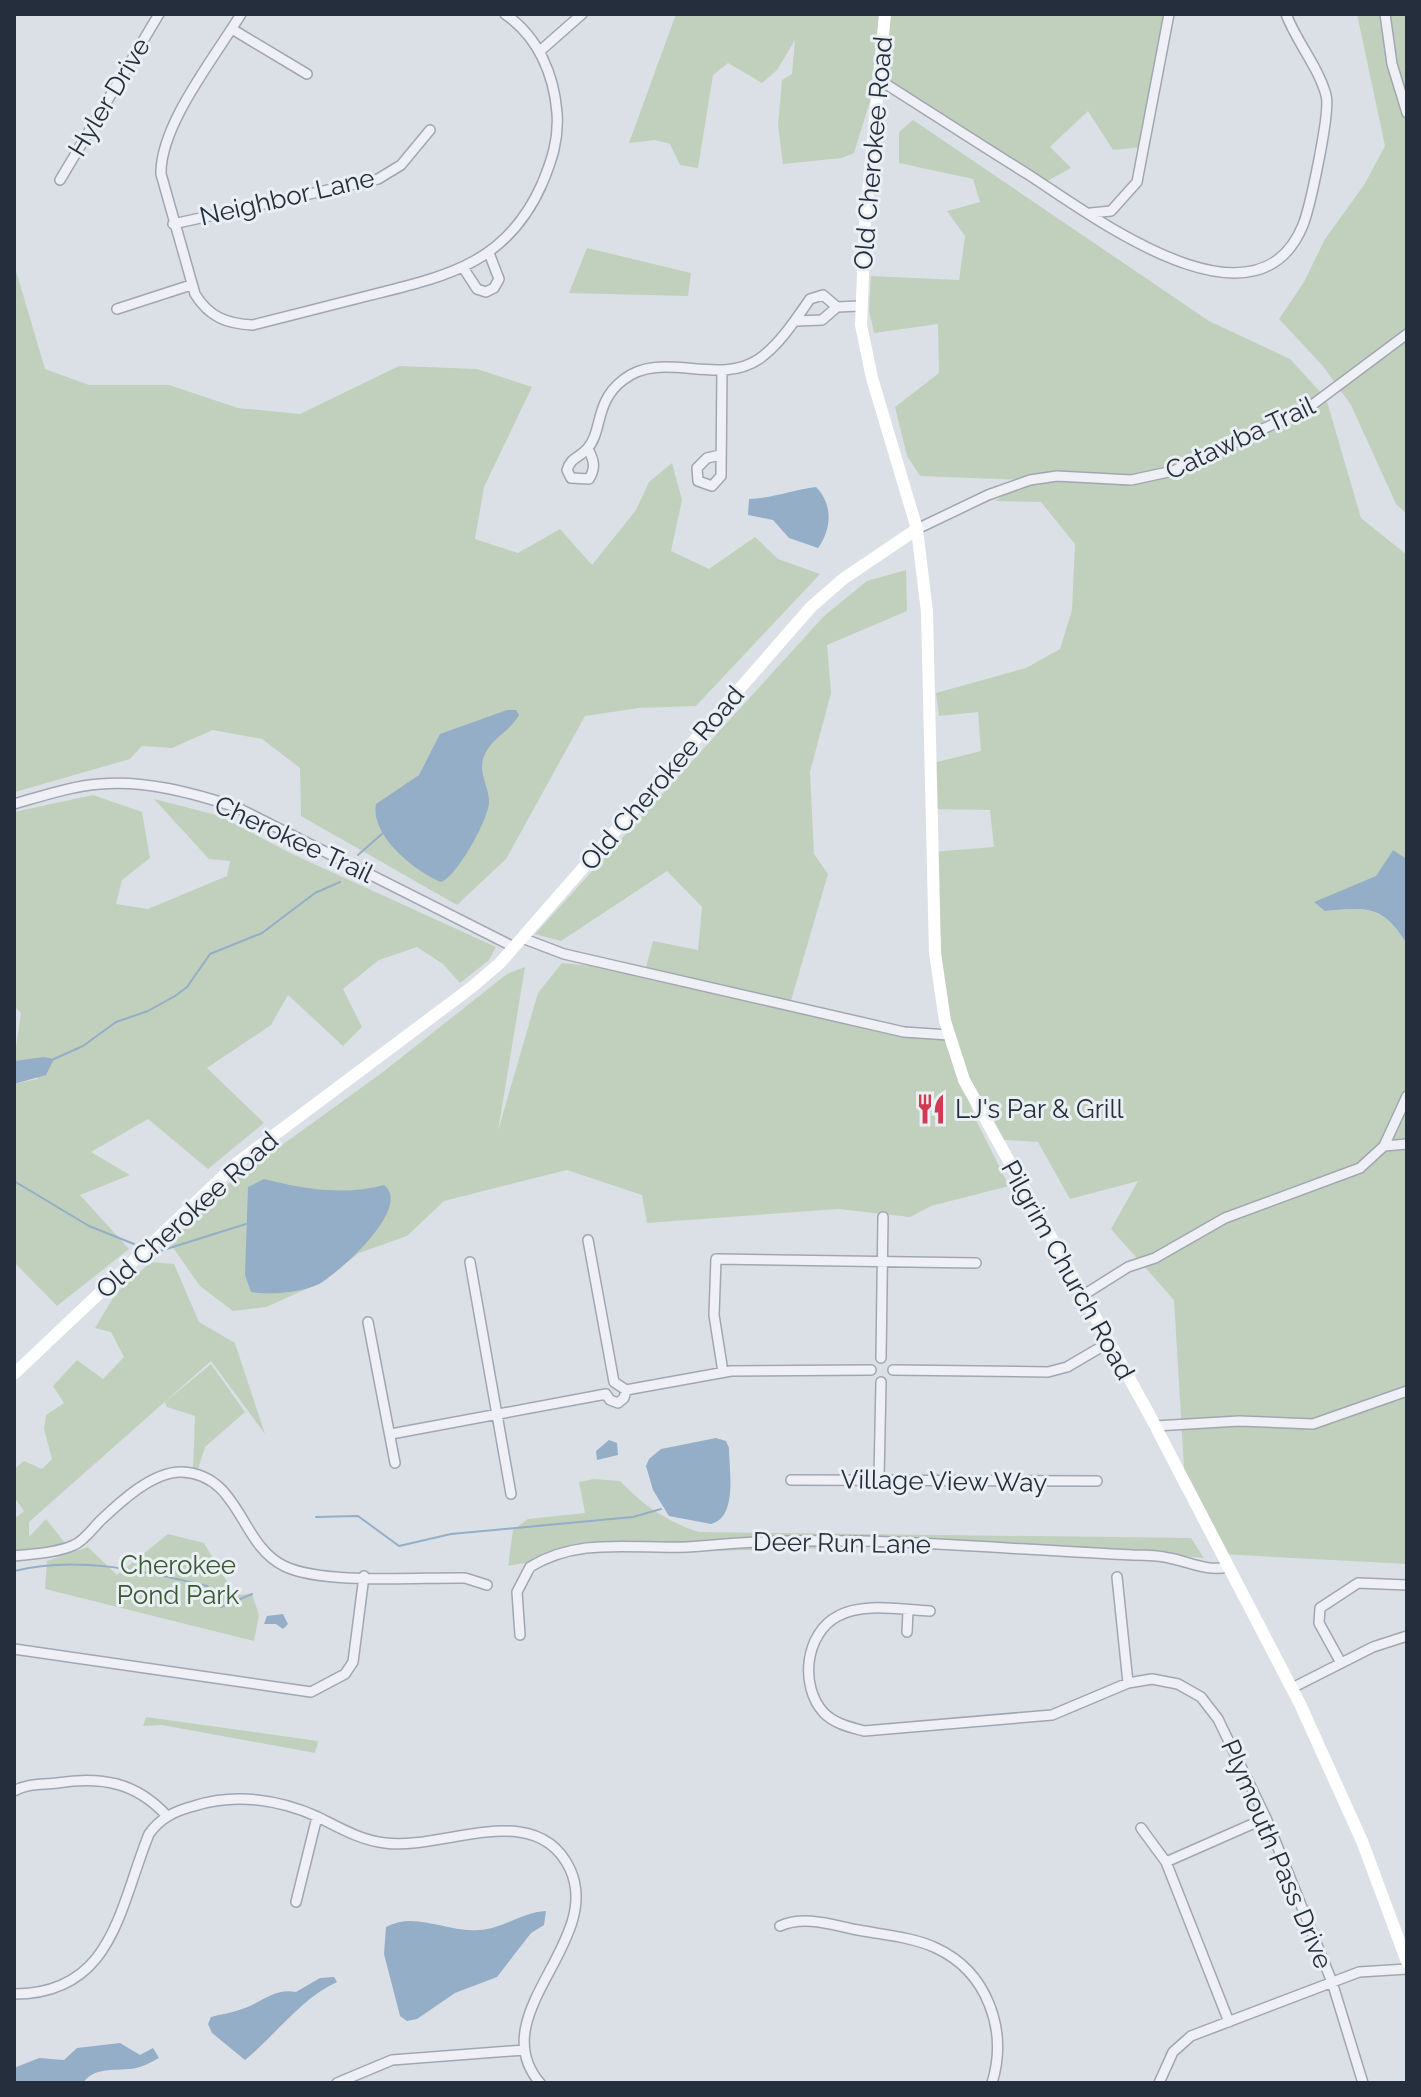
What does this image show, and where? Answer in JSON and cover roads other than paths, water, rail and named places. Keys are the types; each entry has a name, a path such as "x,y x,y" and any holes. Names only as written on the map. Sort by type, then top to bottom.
{"street":[{"name":"Hyler Drive","path":"60,180 159,14"},
{"path":"241,14 165,145 161,174 191,285 200,302 215,316 234,324 253,325 464,269 489,253 522,219 535,199 556,146 556,104 540,51 505,14"},
{"path":"540,51 582,14"},
{"name":"Old Cherokee Road","path":"14,1374 237,1163 472,987 518,942 811,607 843,579 917,529 872,378 860,306 885,14"},
{"path":"1088,213 1111,211 1137,182 1169,14"},
{"path":"881,81 1088,213 1172,260 1205,270 1251,271 1263,268 1286,254 1308,212 1328,99 1286,14"},
{"path":"1385,14 1392,64 1407,113"},
{"path":"232,29 307,74"},
{"name":"Neighbor Lane","path":"173,224 378,179 408,158 430,130"},
{"path":"464,269 477,289 486,292 494,288 499,279 489,253"},
{"path":"117,309 191,285"},
{"path":"588,449 604,402 624,378 652,368 722,370 759,359 797,321 816,295 829,297 837,307"},
{"path":"797,321 822,320 837,307 860,306"},
{"name":"Catawba Trail","path":"917,529 988,495 1030,480 1057,476 1131,480 1173,471 1308,408 1407,334"},
{"path":"720,455 722,370"},
{"name":"Pilgrim Church Road","path":"917,529 927,612 935,953 949,1035 976,1108 1155,1426 1292,1688 1357,1830 1407,1962"},
{"name":"Cherokee Trail","path":"14,804 101,784 157,787 207,798 236,807 518,942 904,1032 949,1035"},
{"path":"1082,1296 1128,1267 1155,1258 1225,1218 1360,1168 1384,1146 1407,1096"},
{"path":"1384,1146 1407,1144"},
{"path":"883,1217 881,1358 893,1370 1048,1372 1067,1367 1108,1343"},
{"path":"588,1240 614,1382 626,1390 723,1372 769,1368 871,1370"},
{"path":"723,1372 714,1315 716,1259 976,1263"},
{"path":"470,1262 511,1494"},
{"path":"368,1322 395,1463"},
{"path":"881,1358 874,1362 871,1370 872,1376 881,1382"},
{"path":"881,1382 887,1380 893,1370"},
{"path":"614,1382 608,1386 606,1394 610,1400 618,1403 623,1400 626,1390"},
{"path":"879,1478 881,1382"},
{"path":"1155,1426 1239,1421 1313,1424 1407,1391"},
{"path":"391,1434 498,1417 606,1394"},
{"path":"14,1556 76,1545 107,1514 151,1481 178,1472 204,1475 218,1484 229,1495 267,1556 282,1565 318,1575 465,1578 487,1585"},
{"name":"Village View Way","path":"791,1480 1097,1481"},
{"name":"Deer Run Lane","path":"520,1635 517,1592 530,1567 570,1549 601,1545 622,1549 648,1544 701,1546 743,1540 944,1545 1155,1555 1209,1569 1228,1567"},
{"path":"14,1649 311,1692 345,1674 353,1662 364,1576"},
{"path":"1117,1577 1128,1683"},
{"path":"1341,1663 1319,1623 1320,1608 1358,1583 1407,1585"},
{"name":"Plymouth Pass Drive","path":"930,1611 862,1609 838,1615 820,1630 810,1655 809,1680 814,1698 825,1714 844,1726 864,1731 1052,1715 1128,1683 1165,1682 1201,1697 1218,1719 1266,1818 1332,1982 1363,2083"},
{"path":"907,1632 908,1611"},
{"path":"1292,1688 1373,1647 1407,1636"},
{"path":"14,1791 30,1784 77,1778 111,1782 141,1792 167,1816"},
{"path":"14,1994 40,1993 66,1984 95,1964 114,1931 149,1834 167,1816 199,1804 242,1798 317,1817 357,1836 386,1843 520,1831 545,1841 563,1858 575,1883 577,1909 561,1951 535,1997 524,2050 540,2083"},
{"path":"296,1902 317,1817"},
{"path":"1166,1862 1266,1818"},
{"path":"1141,1828 1166,1862 1229,2022"},
{"path":"780,1926 806,1920 935,1947 952,1957 985,1994 998,2024 999,2057 992,2083"},
{"path":"1159,2083 1173,2052 1191,2036 1332,1982 1369,1971 1407,1969"},
{"path":"337,2083 392,2060 524,2050"}],"water":[{"path":"816,487 822,494 829,517 826,533 818,548 789,538 773,520 748,515 749,499"},
{"path":"507,710 516,710 519,715 489,747 483,759 482,771 489,800 484,819 463,859 441,882 419,870 396,851 380,828 376,804 419,775 440,734"},
{"path":"1393,850 1407,859 1407,944 1382,915 1364,909 1325,911 1314,902 1376,876"},
{"path":"44,1057 54,1059 46,1075 14,1084 14,1061"},
{"path":"264,1179 324,1190 354,1190 384,1185 390,1195 389,1208 370,1238 342,1267 319,1284 285,1292 251,1292 245,1275 248,1187"},
{"path":"716,1438 726,1441 729,1448 730,1492 725,1513 720,1520 711,1524 669,1516 653,1490 646,1466 649,1459 661,1449"},
{"path":"609,1440 617,1443 618,1455 597,1460 596,1451"},
{"path":"283,1614 288,1624 283,1629 276,1624 264,1624 267,1616"},
{"path":"546,1911 544,1925 531,1933 497,1977 455,1993 417,2019 407,2021 400,2016 384,1954 386,1927 409,1921 479,1930"},
{"path":"334,1977 337,1982 311,1998 245,2060 212,2033 208,2024 211,2017 242,2009 274,1994 296,1992 320,1978"},
{"path":"120,2043 140,2055 153,2048 159,2058 133,2069 95,2073 83,2083 14,2083 14,2068 39,2058 64,2060 77,2048"}],"waterway":[{"path":"358,855 383,833"},
{"path":"54,1059 83,1046 116,1022 148,1011 175,996 187,987 210,954 262,933 315,893 340,882"},
{"path":"14,1181 89,1226 134,1244"},
{"path":"160,1251 246,1224"},
{"path":"316,1517 358,1516 399,1546 451,1534 633,1517 661,1509"},
{"path":"14,1571 62,1564 135,1570 207,1586 221,1607 252,1594"}],"place":[{"name":"LJ's Par & Grill","path":"931,1109"}],"park label":[{"name":"Cherokee Pond Park","path":"178,1580"}]}
